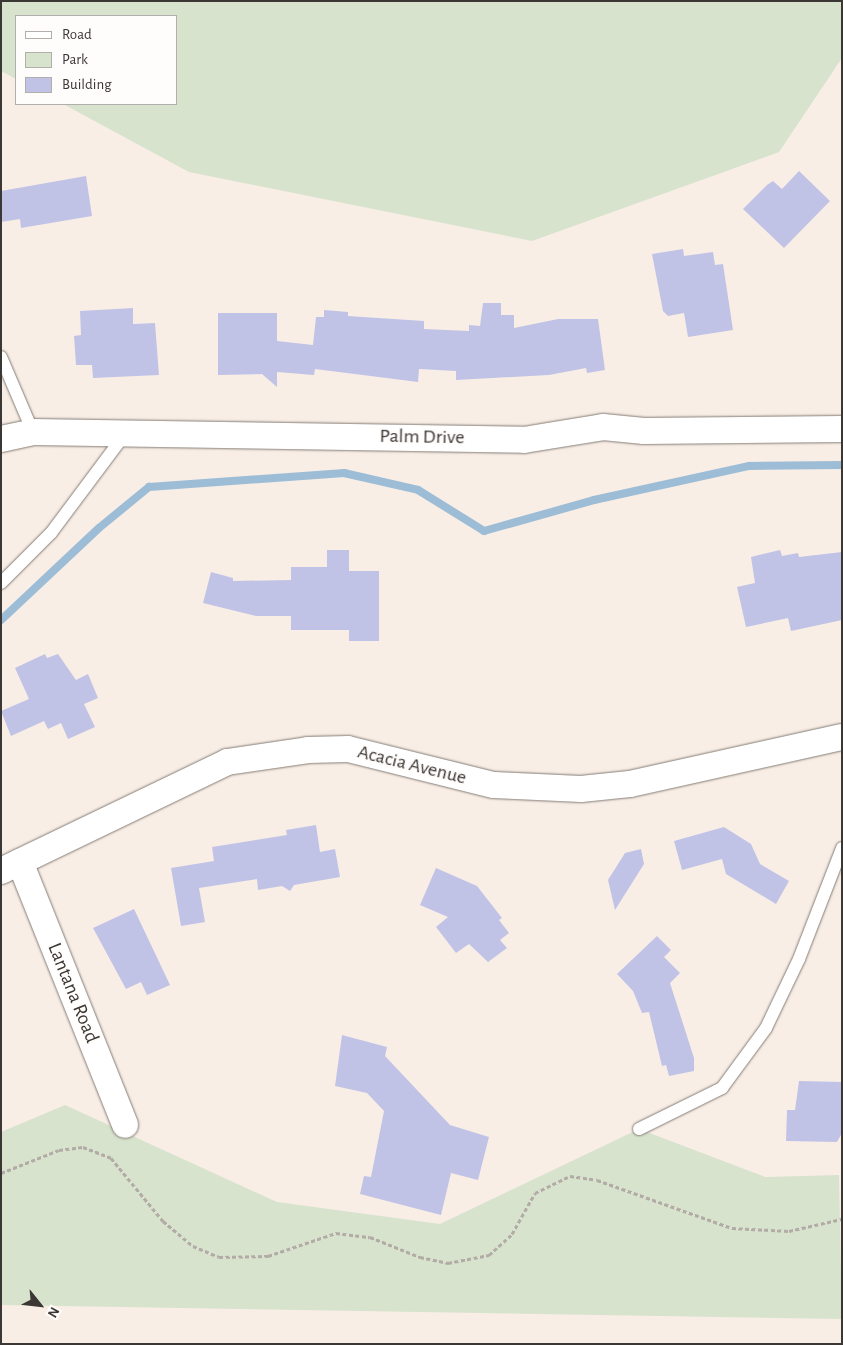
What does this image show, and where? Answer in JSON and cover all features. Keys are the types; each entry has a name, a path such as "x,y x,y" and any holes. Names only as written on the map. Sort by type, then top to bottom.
{"street":[{"name":"Palm Drive","path":"1,439 33,432 127,432 524,440 603,427 644,431 842,429"},
{"name":"Acacia Avenue","path":"10,866 227,762 308,750 348,749 494,785 581,789 630,784 842,737"},
{"name":"Lantana Road","path":"10,866 125,1124"}],"lane":[{"path":"1,357 33,432"},
{"path":"1,583 51,533 127,432"},
{"path":"639,1129 722,1088 766,1028 799,959 842,848"}],"path":[{"path":"1,1173 59,1150 83,1148 112,1158 163,1221 193,1246 219,1257 268,1256 336,1233 370,1237 420,1257 448,1263 489,1255 512,1234 535,1193 570,1176 597,1180 732,1228 789,1232 842,1218"}],"green space":[{"path":"1,1 842,1 842,58 779,152 532,241 189,172 65,105 178,105 178,15 15,15 15,78 1,71"},
{"path":"65,1105 277,1202 440,1224 639,1129 765,1177 839,1175 842,1319 1,1305 1,1132"}],"building":[{"path":"799,171 830,201 784,248 743,209 767,185 773,181 782,189"},
{"path":"86,176 92,216 21,228 20,219 1,222 1,191"},
{"path":"683,249 684,256 713,252 715,265 723,264 733,330 688,337 684,313 668,316 663,311 652,254"},
{"path":"483,303 501,303 501,315 514,315 514,328 558,319 598,319 605,370 587,373 586,368 549,375 456,380 456,371 419,369 418,382 315,369 314,375 277,372 277,387 262,374 218,375 218,313 277,313 277,341 313,345 316,317 324,317 324,310 348,312 348,316 424,321 424,329 469,331 469,325 480,326"},
{"path":"133,308 133,324 155,323 159,375 93,378 92,365 76,365 74,336 81,335 80,311"},
{"path":"327,550 349,550 349,571 379,571 379,641 349,641 349,630 291,630 291,616 256,616 203,603 211,572 233,578 233,581 291,580 291,567 327,567"},
{"path":"780,550 782,556 798,553 799,557 842,552 842,620 791,631 788,618 746,627 737,587 755,583 751,557"},
{"path":"45,654 47,658 58,654 76,680 88,674 98,698 84,704 95,727 68,739 61,723 48,729 44,721 11,736 1,711 29,699 15,668"},
{"path":"316,825 320,852 335,849 340,877 294,885 290,891 282,886 258,890 257,879 199,888 205,922 181,926 171,868 214,861 212,847 287,835 286,830"},
{"path":"724,827 751,844 760,864 789,881 776,904 726,874 722,859 682,870 674,841"},
{"path":"641,849 644,864 615,910 608,880 625,853"},
{"path":"436,868 477,886 502,918 499,920 509,933 500,940 507,948 488,962 469,944 456,953 436,927 448,917 420,905"},
{"path":"134,909 170,985 147,995 141,982 126,989 93,928"},
{"path":"657,936 671,950 664,957 680,973 670,983 694,1058 694,1071 669,1076 666,1065 662,1066 649,1012 642,1013 633,991 617,974"},
{"path":"342,1035 387,1047 385,1056 450,1125 489,1137 478,1180 451,1173 441,1215 360,1194 364,1176 371,1177 384,1111 367,1093 335,1086"},
{"path":"799,1081 842,1082 842,1133 837,1142 786,1141 787,1110 795,1110"}],"waterway":[{"path":"1,620 99,528 149,487 344,473 418,490 484,531 594,500 749,466 842,465"}]}
